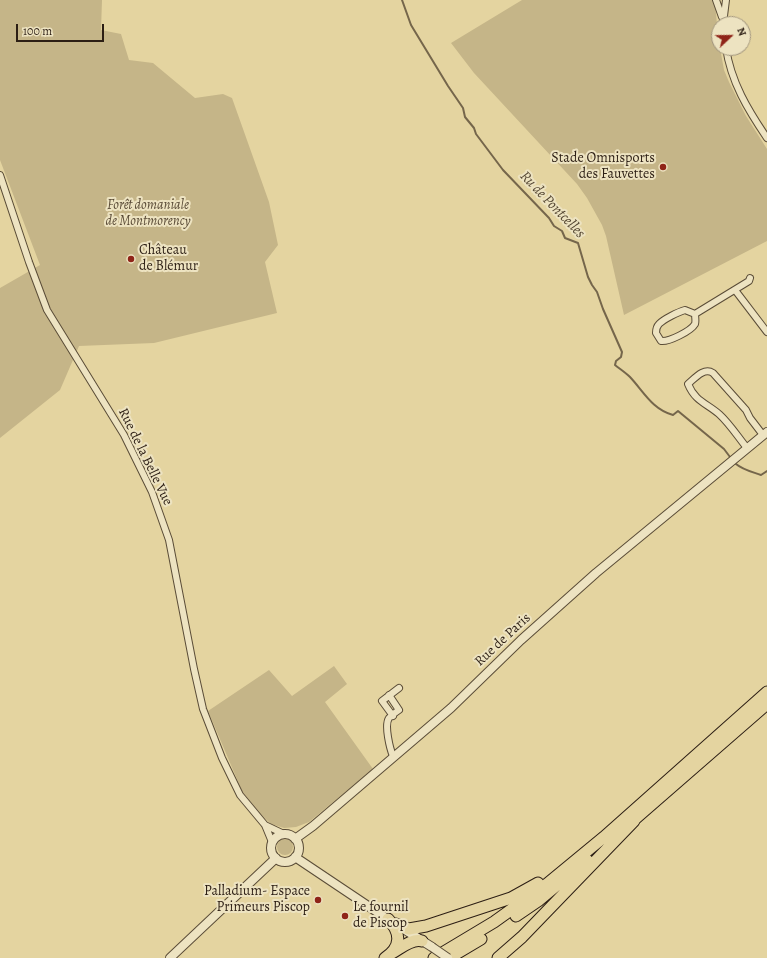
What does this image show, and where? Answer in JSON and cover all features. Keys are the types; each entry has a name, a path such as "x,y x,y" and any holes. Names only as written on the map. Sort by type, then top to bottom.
{"highway":[{"path":"429,948 494,922 547,884 604,837 767,692"},
{"path":"449,958 502,926 538,901 767,704"},
{"path":"501,956 522,937 642,813"},
{"path":"392,921 406,928 413,929 503,900 536,885 604,837"},
{"path":"388,956 396,947 398,936 392,921"},
{"path":"429,948 424,939 425,932 435,923"},
{"path":"388,956 409,943 417,940 429,948"}],"street":[{"path":"716,0 722,16"},
{"path":"724,16 726,0"},
{"path":"727,56 730,70 737,86 767,138"},
{"name":"Rue de la Belle Vue","path":"0,175 29,262 47,310 124,435 152,492 169,540 203,709 222,758 240,795 265,825 272,842"},
{"path":"695,314 749,281 750,278"},
{"path":"734,290 767,332"},
{"path":"685,310 695,314 696,320 692,327 671,340 662,341 658,338 656,333 659,324 685,310"},
{"path":"747,448 729,424 719,414 694,396 688,384 706,371 710,371 746,410 750,418 765,434"},
{"name":"Rue de Paris","path":"295,839 313,826 393,756 451,708 521,640 596,573 765,434"},
{"path":"393,756 390,748 387,724 389,719 393,716 382,701 399,688"},
{"name":"Rue de la Belle Vue","path":"265,825 284,834"},
{"path":"288,834 295,839 298,850 295,857 288,861 276,858 271,851 272,842 276,836 288,834"},
{"path":"295,857 392,921 429,948 449,958"},
{"path":"170,958 276,858"}],"green space":[{"name":"Forêt domaniale de Montmorency","path":"0,0 102,0 101,30 121,34 129,60 153,63 195,98 223,94 232,98 269,202 278,245 265,262 277,313 154,343 79,346 60,390 0,438 0,288 40,265 0,160"},
{"name":"Stade Omnisports des Fauvettes","path":"522,0 712,0 715,2 716,16 711,16 711,56 721,56 724,70 729,82 746,116 767,149 767,241 624,315 606,236 602,225 587,198 577,184 474,73 451,43"},
{"path":"334,666 347,684 325,702 373,769 309,822 296,827 284,828 271,824 257,811 242,791 208,711 269,670 292,696"},
{"path":"285,839 292,844 293,847 288,854 285,855 278,850 277,847 282,840"}],"waterway":[{"name":"Ru de Pontcelles","path":"402,0 411,25 463,108 465,117 474,128 476,134 503,170 549,218 554,226 562,231 565,238 578,243 588,277 597,292 622,352 621,357 616,361 615,365 630,377 659,409 673,415 678,411 724,449 730,457"},
{"name":"Ru de Pontcelles","path":"736,464 761,475 767,471"}],"place":[{"name":"Stade Omnisports des Fauvettes","path":"663,167"},
{"name":"Château de Blémur","path":"131,259"},
{"name":"Palladium- Espace Primeurs Piscop","path":"318,900"},
{"name":"Le fournil de Piscop","path":"345,916"}]}
